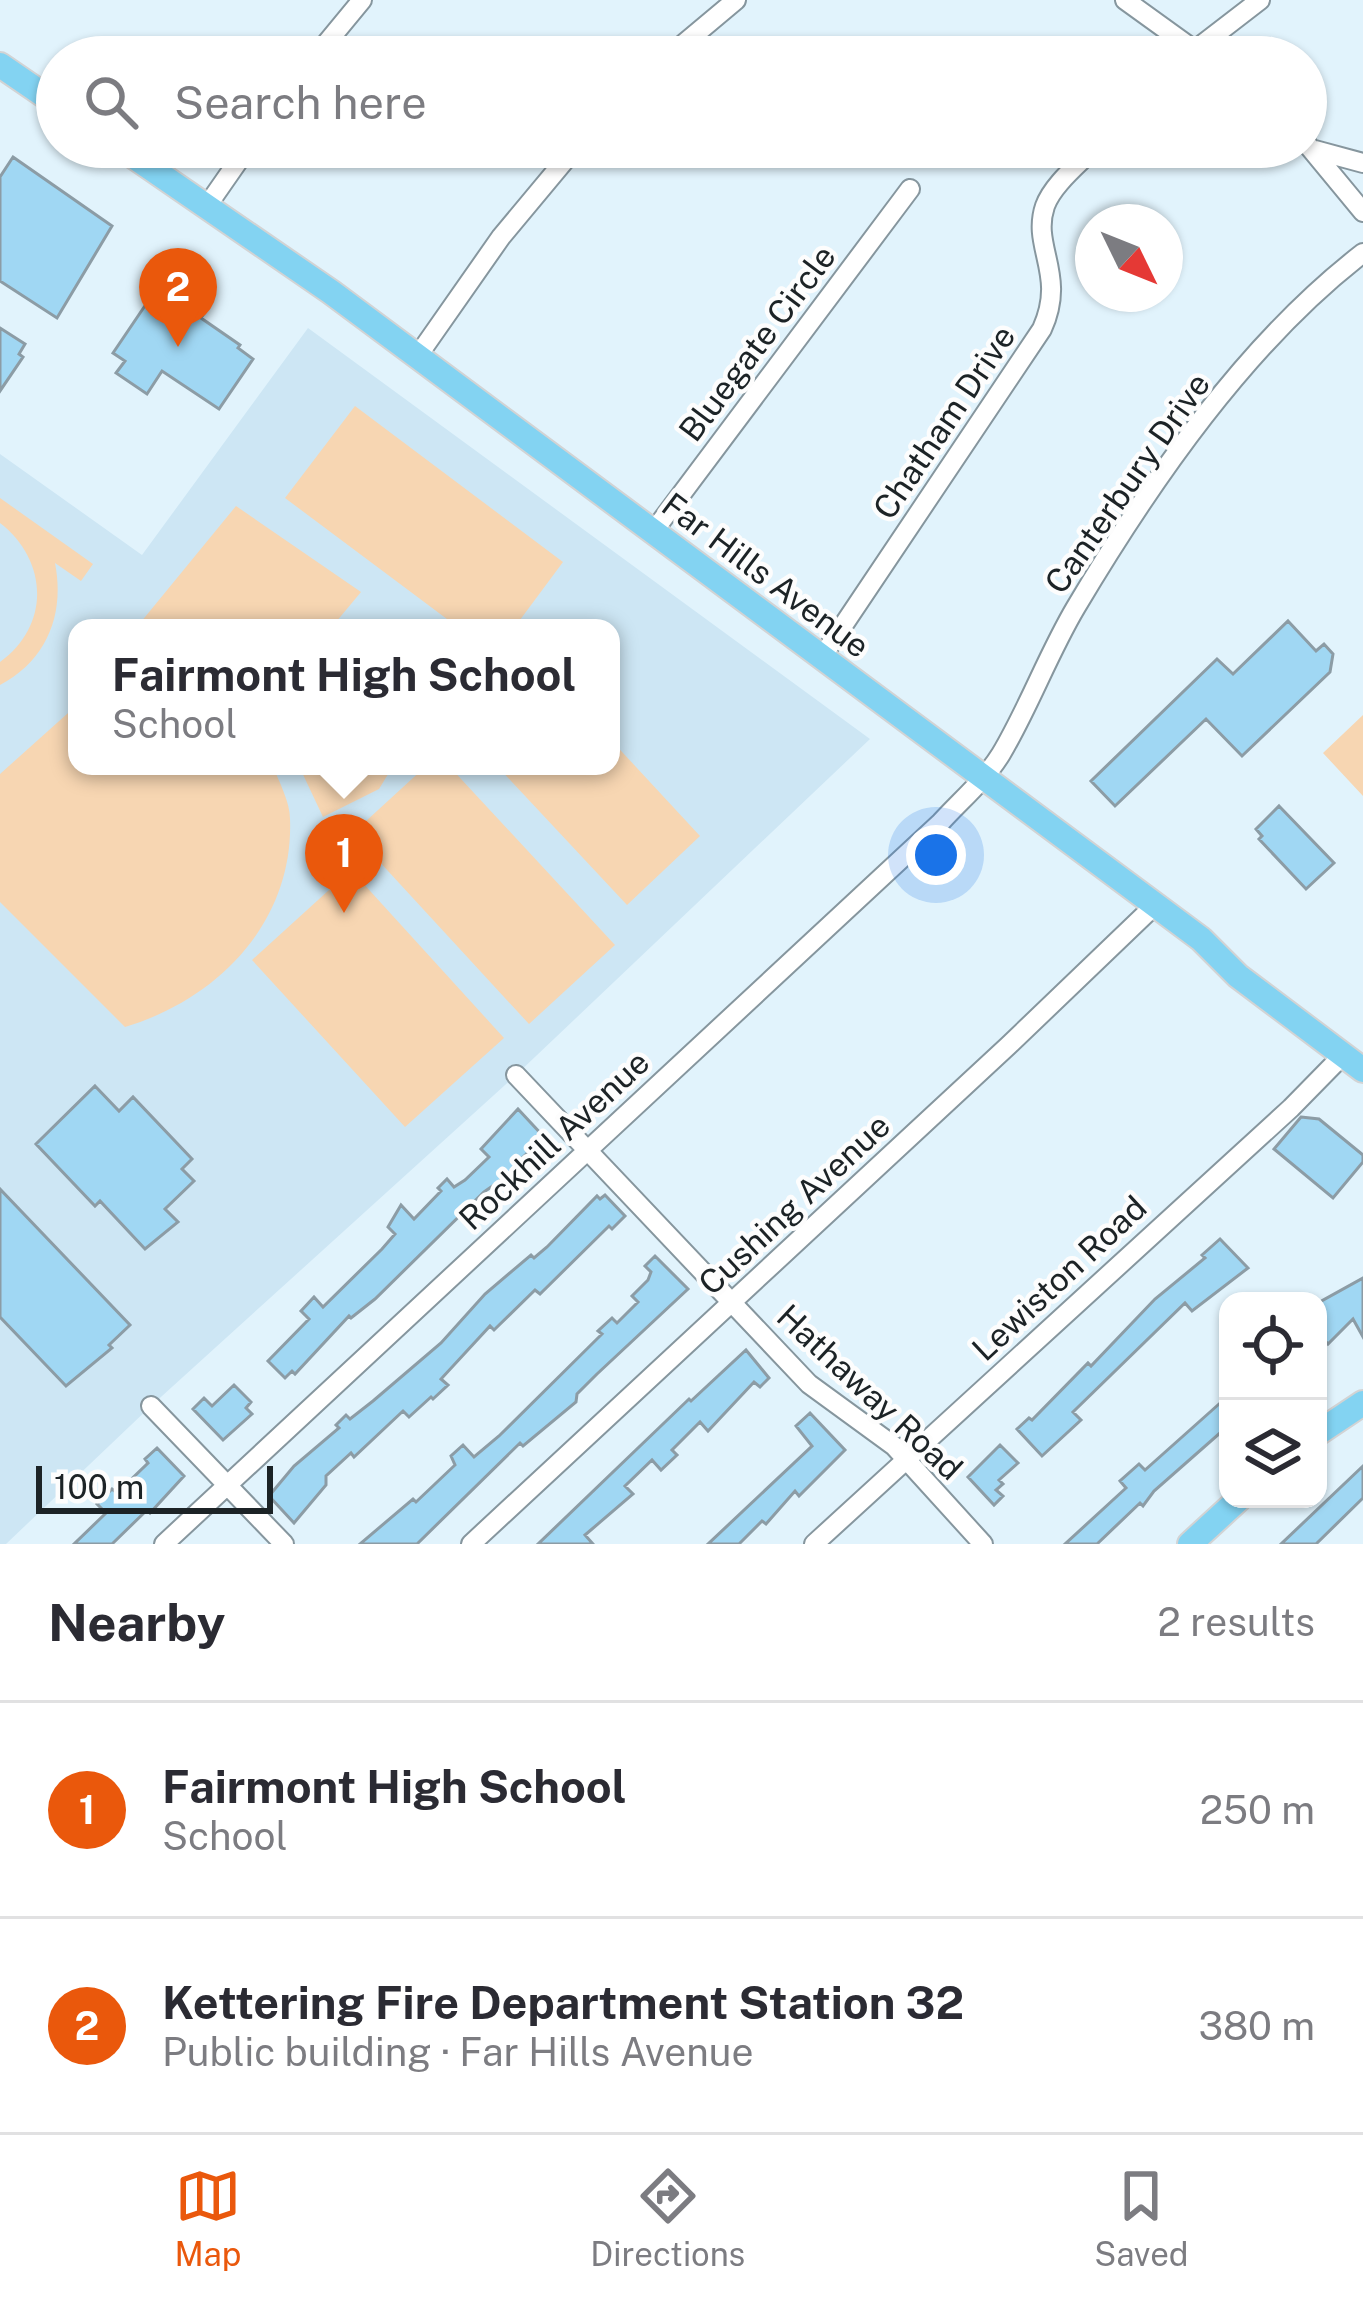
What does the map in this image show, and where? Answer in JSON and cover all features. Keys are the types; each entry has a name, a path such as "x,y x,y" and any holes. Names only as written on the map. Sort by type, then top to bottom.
{"main road":[{"path":"0,65 36,90"},
{"name":"Far Hills Avenue","path":"151,168 417,357 1202,939 1238,976 1353,1062"},
{"path":"1327,1427 1363,1403"},
{"path":"1190,1544 1229,1508"}],"street":[{"path":"332,36 362,0"},
{"path":"693,36 736,0"},
{"path":"1125,0 1171,36"},
{"path":"1218,36 1260,0"},
{"path":"1327,152 1363,163"},
{"path":"207,206 233,168"},
{"path":"417,357 501,237 558,168"},
{"name":"Chatham Drive","path":"822,657 1042,329 1053,292 1043,236 1044,209 1076,168"},
{"path":"1327,168 1363,212"},
{"name":"Bluegate Circle","path":"653,532 910,189"},
{"name":"Canterbury Drive","path":"983,778 1001,754 1075,609 1161,476 1276,332 1363,253"},
{"name":"Rockhill Avenue","path":"164,1544 983,778"},
{"name":"Cushing Avenue","path":"471,1544 1155,905"},
{"name":"Lewiston Road","path":"814,1544 1291,1108 1353,1062"},
{"name":"Hathaway Road","path":"516,1076 809,1384 894,1446 983,1544"},
{"path":"152,1406 284,1544"}],"shaded area":[{"path":"308,328 870,739 516,1075 6,1544 0,1544 0,454 142,555"},
{"path":"355,406 563,562 521,619 447,619 285,498"},
{"path":"0,498 93,564 81,581 55,563 57,600 49,634 30,663 0,685 0,662 28,630 37,592 27,555 0,523"},
{"path":"236,506 361,592 338,619 143,619"},
{"path":"68,713 68,775 277,775 290,812 288,856 264,922 220,976 191,997 125,1027 0,902 0,774"},
{"path":"1363,715 1363,796 1323,753"},
{"path":"620,750 700,836 627,905 505,775 620,775"},
{"path":"303,775 388,775 379,789 323,817"},
{"path":"416,775 457,775 615,945 529,1024 353,833"},
{"path":"351,870 504,1038 405,1127 252,960"}],"building":[{"path":"13,157 112,226 57,318 0,281 0,177"},
{"path":"169,283 201,304 196,310 201,318 253,359 219,409 162,371 147,394 116,373 125,361 113,353 159,285 165,289"},
{"path":"0,328 25,344 19,354 23,357 0,391"},
{"path":"1288,621 1316,651 1324,644 1333,654 1330,672 1242,756 1206,719 1115,806 1091,781 1217,659 1233,674"},
{"path":"1279,806 1334,863 1306,889 1259,839 1262,836 1256,829"},
{"path":"95,1086 119,1111 133,1097 192,1159 182,1169 194,1181 165,1209 178,1222 145,1249 100,1201 95,1206 36,1144"},
{"path":"518,1109 544,1137 520,1160 524,1164 484,1192 375,1299 349,1316 295,1374 292,1371 285,1378 268,1361 309,1319 301,1311 314,1297 323,1307 382,1249 395,1234 388,1227 401,1205 414,1219 447,1179 454,1187 465,1180 489,1157 481,1149"},
{"path":"1301,1117 1319,1119 1363,1155 1363,1162 1333,1198 1274,1149"},
{"path":"0,1189 130,1325 109,1345 112,1348 66,1386 0,1317"},
{"path":"605,1195 625,1216 540,1294 535,1290 494,1330 490,1326 441,1379 448,1385 433,1399 409,1417 403,1411 326,1476 326,1485 294,1523 269,1496 294,1466 339,1428 336,1425 346,1415 350,1419 441,1343 485,1294 547,1247 597,1196"},
{"path":"1220,1239 1248,1268 1192,1311 1185,1303 1073,1412 1081,1420 1042,1456 1017,1429 1032,1420 1088,1363 1091,1366"},
{"path":"655,1256 688,1289 577,1394 576,1402 523,1446 520,1443 417,1544 360,1544 455,1465 451,1456 463,1445 474,1457 499,1436 602,1334 598,1331 612,1318 617,1323 638,1302 632,1296 648,1280 651,1272 645,1266"},
{"path":"1363,1278 1363,1337 1353,1319 1328,1344 1327,1298"},
{"path":"746,1350 769,1378 760,1387 754,1382 708,1431 700,1422 672,1450 677,1455 661,1470 652,1460 625,1486 633,1494 585,1535 593,1544 538,1544 689,1399"},
{"path":"234,1385 251,1402 246,1408 252,1414 223,1440 193,1409 204,1398 212,1406"},
{"path":"1219,1404 1219,1434 1143,1506 1140,1503 1097,1544 1065,1544 1126,1488 1120,1481 1139,1464 1145,1470"},
{"path":"810,1413 845,1450 799,1496 795,1491 766,1524 762,1521 739,1544 708,1544 812,1446 796,1426"},
{"path":"1000,1445 1018,1463 999,1480 1003,1484 996,1490 1003,1496 994,1505 968,1477"},
{"path":"157,1448 184,1476 112,1544 74,1544 106,1513 97,1504 112,1489 117,1493"},
{"path":"1363,1466 1363,1498 1316,1544 1281,1544 1319,1508 1327,1508 1327,1500"}],"place":[{"name":"Kettering Fire Department Station 32","path":"178,347"},
{"name":"Fairmont High School","path":"344,913"}]}
